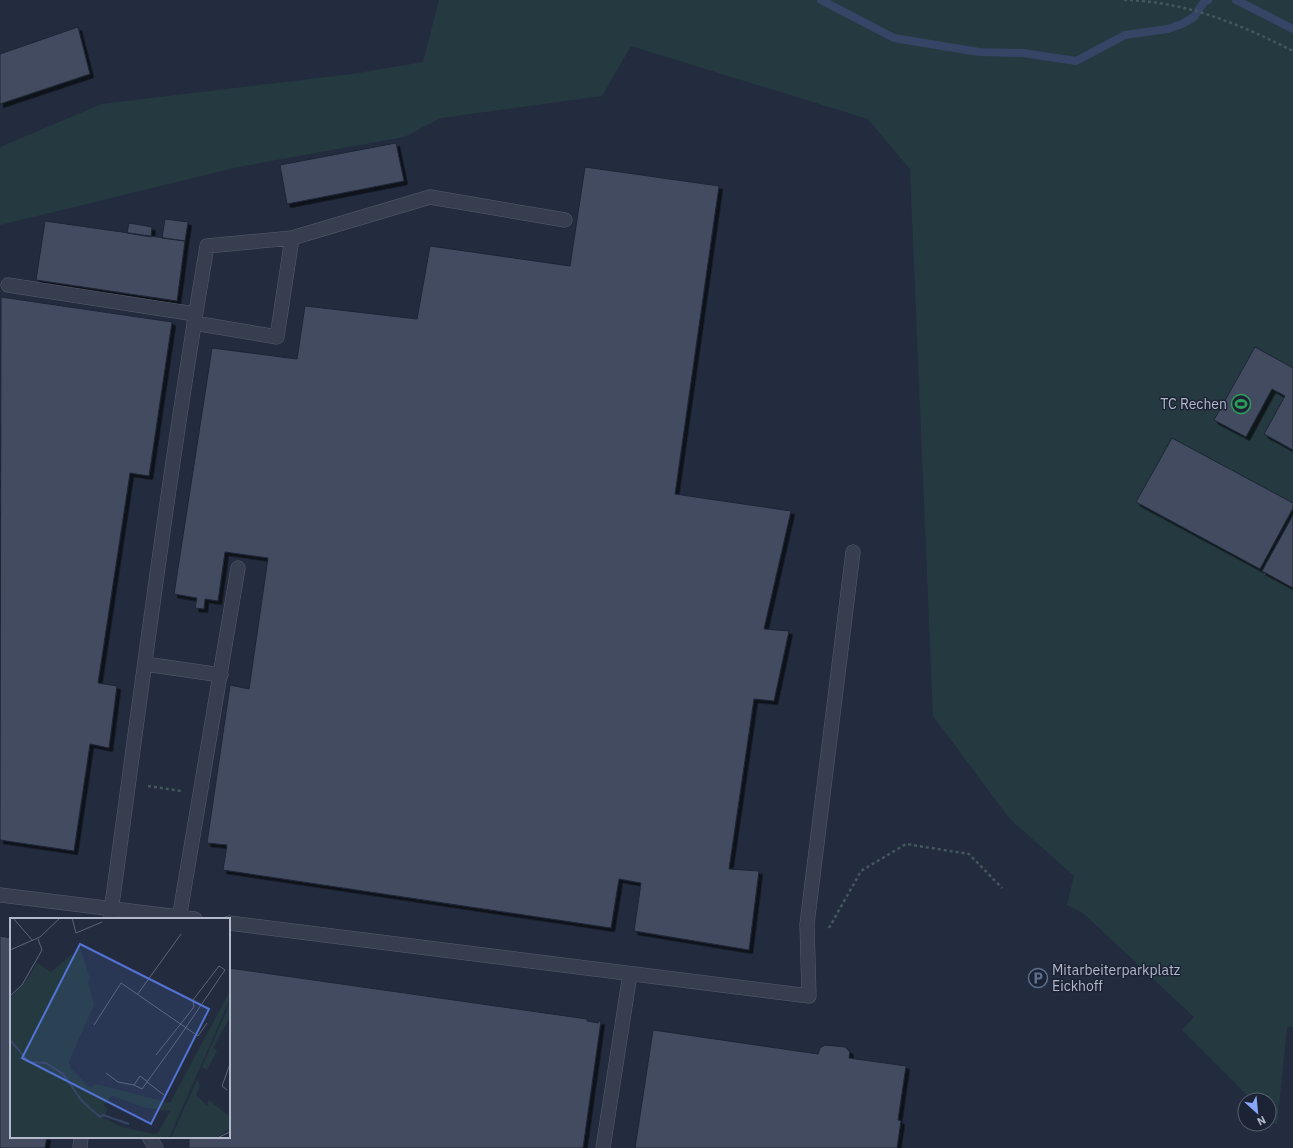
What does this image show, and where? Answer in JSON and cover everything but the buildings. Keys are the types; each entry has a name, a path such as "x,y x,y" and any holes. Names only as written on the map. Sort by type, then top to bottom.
{"lane":[{"path":"111,914 128,782 195,319 207,246 292,238 430,196 565,220"},
{"path":"8,285 195,319 277,337 292,238"},
{"path":"230,923 809,996 808,916 853,552"},
{"path":"0,895 111,914 179,918 201,795 238,568"},
{"path":"145,664 221,675"},
{"path":"603,1148 630,974"},
{"path":"80,1148 81,1138"},
{"path":"150,1138 156,1148"}],"path":[{"path":"1124,0 1149,0 1192,9 1268,38 1293,51"},
{"path":"128,782 201,795"},
{"path":"829,929 861,872 906,844 969,854 1002,888"}],"green space":[{"path":"439,0 1293,0 1293,1027 1287,1027 1277,1125 1277,1092 1244,1092 1182,1030 1194,1017 1083,913 1067,905 1074,876 1010,819 933,716 910,169 868,119 631,46 602,96 441,118 404,137 238,167 0,225 0,147 102,104 352,74 423,62"}],"waterway":[{"path":"821,0 894,38 979,52 1023,53 1076,61 1125,35 1168,29 1182,24 1194,17 1204,2 1208,0"},
{"path":"1236,0 1293,29"}],"place":[{"name":"TC Rechen","path":"1241,404"},
{"name":"Mitarbeiterparkplatz Eickhoff","path":"1038,978"}]}
